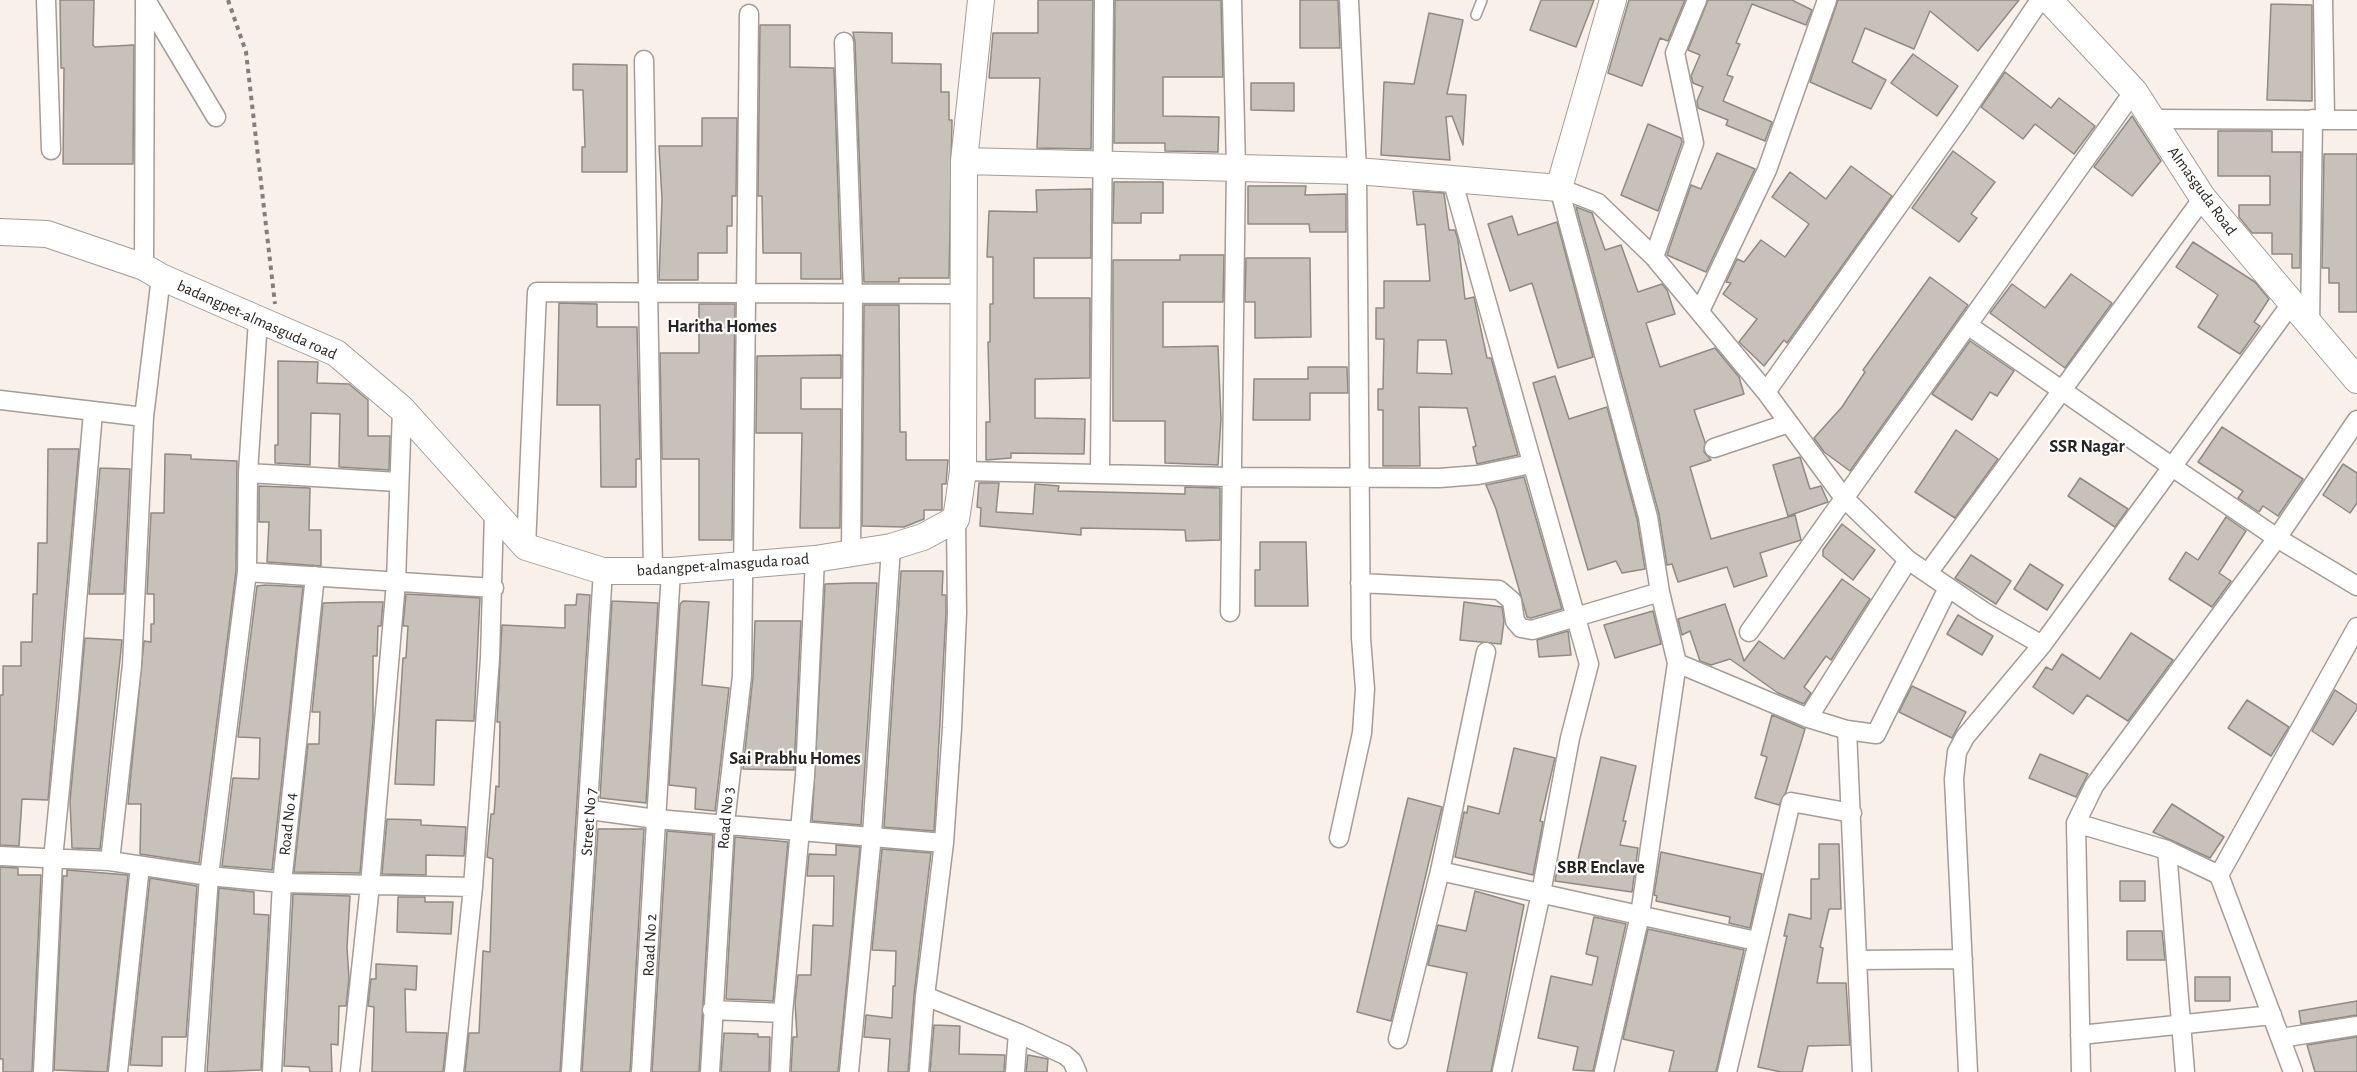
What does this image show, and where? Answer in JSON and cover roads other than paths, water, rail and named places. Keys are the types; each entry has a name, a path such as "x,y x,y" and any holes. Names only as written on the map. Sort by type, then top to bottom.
{"street":[{"path":"46,0 51,150"},
{"path":"146,0 216,117"},
{"path":"110,861 132,665 153,272 146,0"},
{"path":"919,1072 925,996 944,843 957,613 956,519 963,471 964,161 981,0"},
{"path":"1101,473 1104,0"},
{"path":"1230,612 1236,167 1232,0"},
{"path":"1338,838 1362,734 1365,688 1360,583 1357,171 1349,0"},
{"path":"1604,1072 1640,915 1677,663 1660,592 1648,517 1559,188 1613,0"},
{"path":"1654,256 1694,143 1675,53 1696,0"},
{"path":"1700,311 1767,170 1827,0"},
{"path":"1766,392 2040,0"},
{"name":"Almasguda Road","path":"2049,0 2134,91 2203,198 2357,380"},
{"path":"2310,325 2323,0"},
{"name":"Road No 3","path":"710,1072 725,823 742,676 749,14"},
{"path":"844,42 853,294 851,554"},
{"name":"Road No 2","path":"641,1072 656,819 662,571 648,290 644,60"},
{"path":"1749,632 1969,326 2134,91"},
{"path":"2151,119 2357,120"},
{"path":"964,161 1357,171 1559,188 1598,203 1654,256 1700,311 1766,392 1844,498 1908,560 1948,588 2042,645"},
{"path":"1452,179 1589,664 1570,738 1541,893 1502,1071"},
{"path":"1928,573 2203,198"},
{"name":"badangpet-almasguda road","path":"0,232 47,234 267,314 336,353 402,409 526,547 603,571 662,571 851,554 891,547 923,537 956,519"},
{"path":"526,547 537,291 964,294"},
{"path":"1968,1072 1954,779 1957,752 1965,737 2042,645 2291,304"},
{"path":"195,1072 209,876 247,572 248,473 267,314"},
{"path":"1969,326 2277,538 2357,586"},
{"path":"0,400 144,417"},
{"path":"350,1072 370,885 396,582 402,409"},
{"path":"43,1072 53,859 93,412"},
{"path":"2081,1072 2076,823 2094,786 2277,538 2357,420"},
{"path":"1714,448 1789,423"},
{"path":"963,471 1359,478 1478,476 1531,464"},
{"path":"248,473 398,482"},
{"path":"454,1072 473,887 494,588 494,512"},
{"path":"849,1072 872,835 891,547"},
{"path":"780,1072 783,1013 805,776 815,559"},
{"path":"1808,718 1908,560"},
{"name":"Street No 7","path":"571,1072 590,810 603,571"},
{"path":"247,572 494,588"},
{"name":"Road No 4","path":"272,1072 282,883 315,576"},
{"path":"1360,583 1499,590 1512,601 1515,621 1521,628 1532,630 1576,619 1660,592"},
{"path":"1677,663 1808,718 1870,735 1879,730 1948,588"},
{"path":"2219,875 2357,627"},
{"path":"1398,1039 1440,871 1486,652"},
{"path":"1847,730 1862,1072"},
{"path":"1727,1072 1756,941 1791,802 1852,813"},
{"path":"590,810 656,819 872,835 944,843"},
{"path":"2076,823 2167,850 2219,875 2293,1072"},
{"path":"2167,850 2185,1072"},
{"path":"0,856 110,861 209,876 282,883 473,887"},
{"path":"118,1072 140,866"},
{"path":"1440,871 1756,941"},
{"path":"1858,960 1963,959"},
{"path":"925,996 1018,1033 1068,1058 1077,1072"},
{"path":"712,1011 783,1013"},
{"path":"2080,1035 2272,1015"},
{"path":"2281,1038 2357,1026"},
{"path":"1015,1072 1018,1033"}],"lane":[{"path":"1476,15 1482,0"}],"district":[{"name":"Haritha Homes","path":"722,327"},
{"name":"SSR Nagar","path":"2087,447"},
{"name":"Sai Prabhu Homes","path":"795,759"},
{"name":"SBR Enclave","path":"1601,868"}]}
